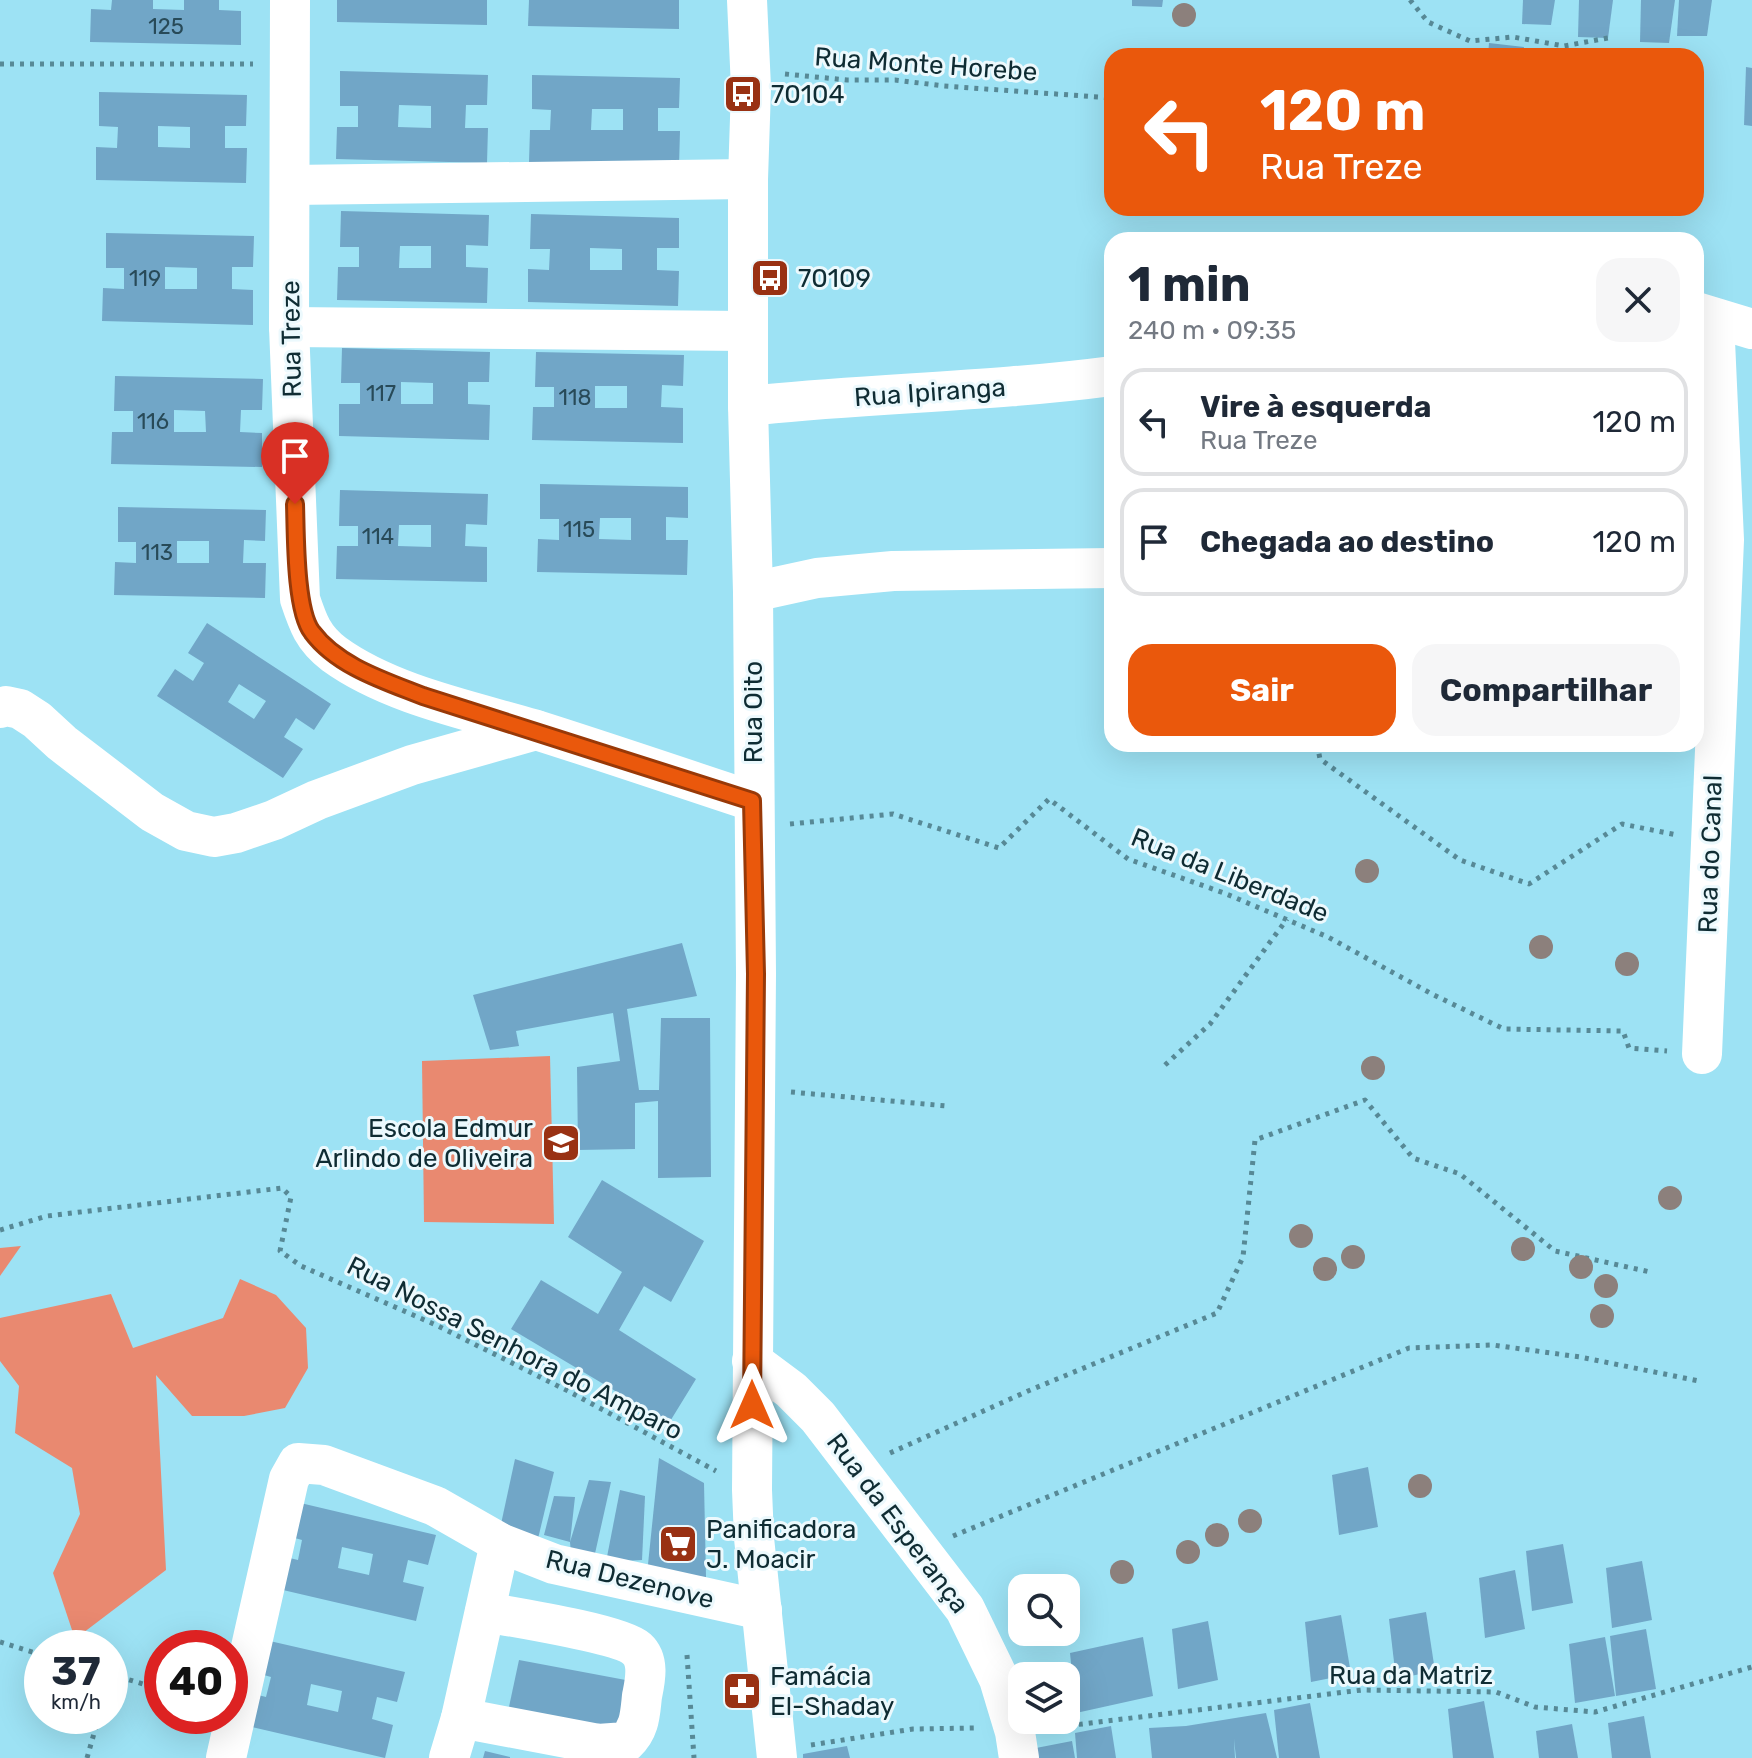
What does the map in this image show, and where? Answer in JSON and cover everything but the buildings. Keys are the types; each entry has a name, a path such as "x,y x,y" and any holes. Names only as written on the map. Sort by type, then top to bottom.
{"street":[{"name":"Rua Treze","path":"290,0 289,327 300,599 310,630 334,654 384,681 536,730 753,814"},
{"name":"Rua Oito","path":"747,0 751,88 748,406 756,974 752,1490 776,1755"},
{"path":"291,185 748,179"},
{"path":"1705,316 1752,329"},
{"name":"Rua do Canal","path":"1702,1054 1724,540 1705,316"},
{"path":"289,327 748,331"},
{"name":"Rua Ipiranga","path":"748,406 949,393 1104,377"},
{"path":"753,592 817,578 893,571 1104,568"},
{"path":"0,708 20,709 37,720 152,812 186,831 214,837 274,820 317,800 412,765 536,730"},
{"name":"Rua da Esperança","path":"752,1361 800,1399 838,1442 965,1609 999,1679 1006,1740"},
{"name":"Rua Dezenove","path":"226,1758 289,1479 298,1463 324,1465 435,1506 500,1543 554,1564 762,1610"},
{"path":"449,1758 461,1718 500,1543"},
{"path":"461,1718 615,1745 626,1742 638,1726 646,1672 644,1660 637,1649 613,1638 485,1612"}],"path":[{"path":"1410,0 1428,22 1470,41 1513,37 1564,46 1608,38"},
{"path":"0,64 290,64"},
{"name":"Rua Monte Horebe","path":"751,88 772,73 1104,97"},
{"path":"1319,752 1320,759 1460,860 1529,884 1622,824 1687,837"},
{"name":"Rua da Liberdade","path":"753,814 893,814 999,848 1049,799 1128,859 1224,893 1328,937 1504,1029 1623,1031 1629,1048 1702,1054"},
{"path":"1165,1065 1210,1024 1287,919"},
{"path":"754,1089 947,1106"},
{"path":"856,1468 1043,1385 1217,1313 1243,1257 1255,1140 1365,1100 1413,1158 1460,1174 1555,1251 1650,1272"},
{"name":"Rua Nossa Senhora do Amparo","path":"0,1230 47,1216 282,1188 291,1197 280,1251 301,1266 436,1325 568,1391 752,1490"},
{"path":"919,1550 1409,1348 1493,1345 1580,1357 1699,1381"},
{"path":"0,1642 24,1649"},
{"path":"687,1655 694,1758"},
{"name":"Rua da Matriz","path":"776,1755 913,1729 947,1727 1006,1740 1362,1690 1496,1692 1535,1707 1595,1712 1752,1667"},
{"path":"128,1680 143,1684"},
{"path":"87,1758 94,1734"}],"shaded area":[{"path":"550,1056 554,1224 424,1222 422,1061"},
{"path":"21,1246 0,1276 0,1248"},
{"path":"240,1279 276,1295 306,1328 308,1368 285,1408 244,1416 192,1416 156,1375 166,1570 87,1630 72,1630 53,1573 80,1514 72,1468 15,1433 19,1386 0,1361 0,1318 111,1294 133,1348 223,1318"}],"place":[{"name":"70104","path":"743,94"},
{"name":"70109","path":"770,278"},
{"name":"Escola Edmur Arlindo de Oliveira","path":"561,1143"},
{"name":"Panificadora J. Moacir","path":"678,1544"},
{"name":"Famácia El-Shaday","path":"742,1691"}],"route":[{"path":"295,504 300,599 310,630 334,654 384,681 423,696 752,801 756,974 752,1405"}]}
